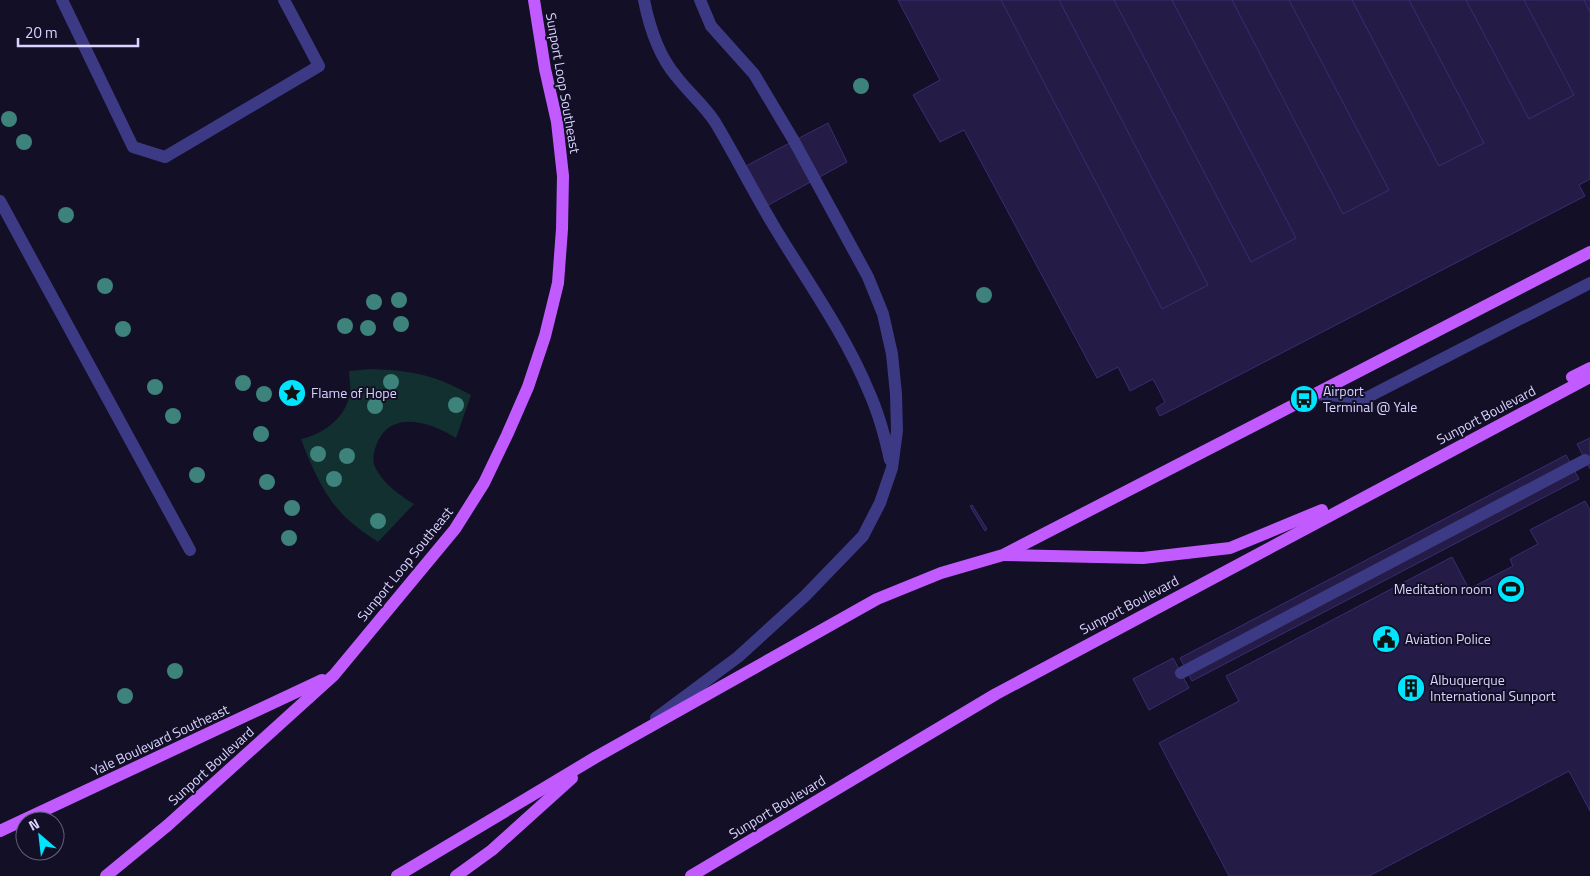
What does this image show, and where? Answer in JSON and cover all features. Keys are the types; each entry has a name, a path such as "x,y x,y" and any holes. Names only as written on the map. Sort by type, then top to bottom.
{"main road":[{"name":"Sunport Loop Southeast","path":"334,675 455,528 484,483 528,387 545,336 558,283 562,229 562,176 557,122 545,69 534,0"},
{"name":"Sunport Boulevard","path":"397,876 632,736 877,599 941,572 1003,555 1590,252"},
{"name":"Sunport Boulevard","path":"1003,555 1144,558 1230,548 1313,515 1590,368"},
{"name":"Sunport Boulevard","path":"691,876 996,694 1590,377"},
{"name":"Yale Boulevard Southeast","path":"0,831 334,675"},
{"name":"Sunport Boulevard","path":"106,876 168,825 334,675"},
{"path":"456,876 492,850 596,757"}],"street":[{"path":"62,0 133,148 165,157 319,66 284,0"},
{"path":"644,0 646,14 674,75 708,112 742,168 763,208 853,357 883,430 892,468"},
{"path":"632,736 738,657 805,596 863,536 880,503 892,468 897,431 892,354 883,314 868,277 794,141 754,74 711,26 700,0"},
{"path":"2,208 190,550"},
{"path":"1315,394 1366,398 1590,283"},
{"path":"1181,673 1585,460"}],"green space":[{"path":"371,369 425,375 471,395 456,438 425,424 403,422 393,425 385,431 378,441 373,458 377,470 391,487 414,504 378,542 355,526 335,506 321,485 301,439 326,429 339,417 348,401 350,392 349,371"}],"building":[{"path":"898,0 1590,0 1590,179 1579,185 1585,196 1160,416 1156,408 1165,402 1153,379 1130,391 1118,367 1097,378 964,130 940,142 913,95 940,80"},
{"path":"1001,0 1059,0 1208,285 1162,309"},
{"path":"1114,0 1172,0 1296,238 1251,262"},
{"path":"1232,0 1289,0 1389,190 1343,214"},
{"path":"1352,0 1409,0 1484,143 1439,166"},
{"path":"1466,0 1524,0 1574,95 1529,119"},
{"path":"1584,0 1590,0 1590,12"},
{"path":"828,123 847,162 763,208 742,168"},
{"path":"1590,438 1590,469 1577,444"},
{"path":"1566,455 1579,479 1192,681 1180,658"},
{"name":"Albuquerque International Sunport","path":"1585,501 1590,510 1590,811 1569,771 1369,876 1229,876 1159,743 1239,701 1226,676 1452,557 1469,589 1513,566 1510,559 1538,544 1530,530"},
{"path":"972,505 987,529 985,531 970,506"},
{"path":"1173,658 1189,688 1149,710 1133,679"}],"place":[{"name":"Flame of Hope","path":"292,393"},
{"name":"Airport Terminal @ Yale","path":"1304,399"},
{"name":"Meditation room","path":"1511,589"},
{"name":"Aviation Police","path":"1386,639"},
{"name":"Albuquerque International Sunport","path":"1411,688"}]}
